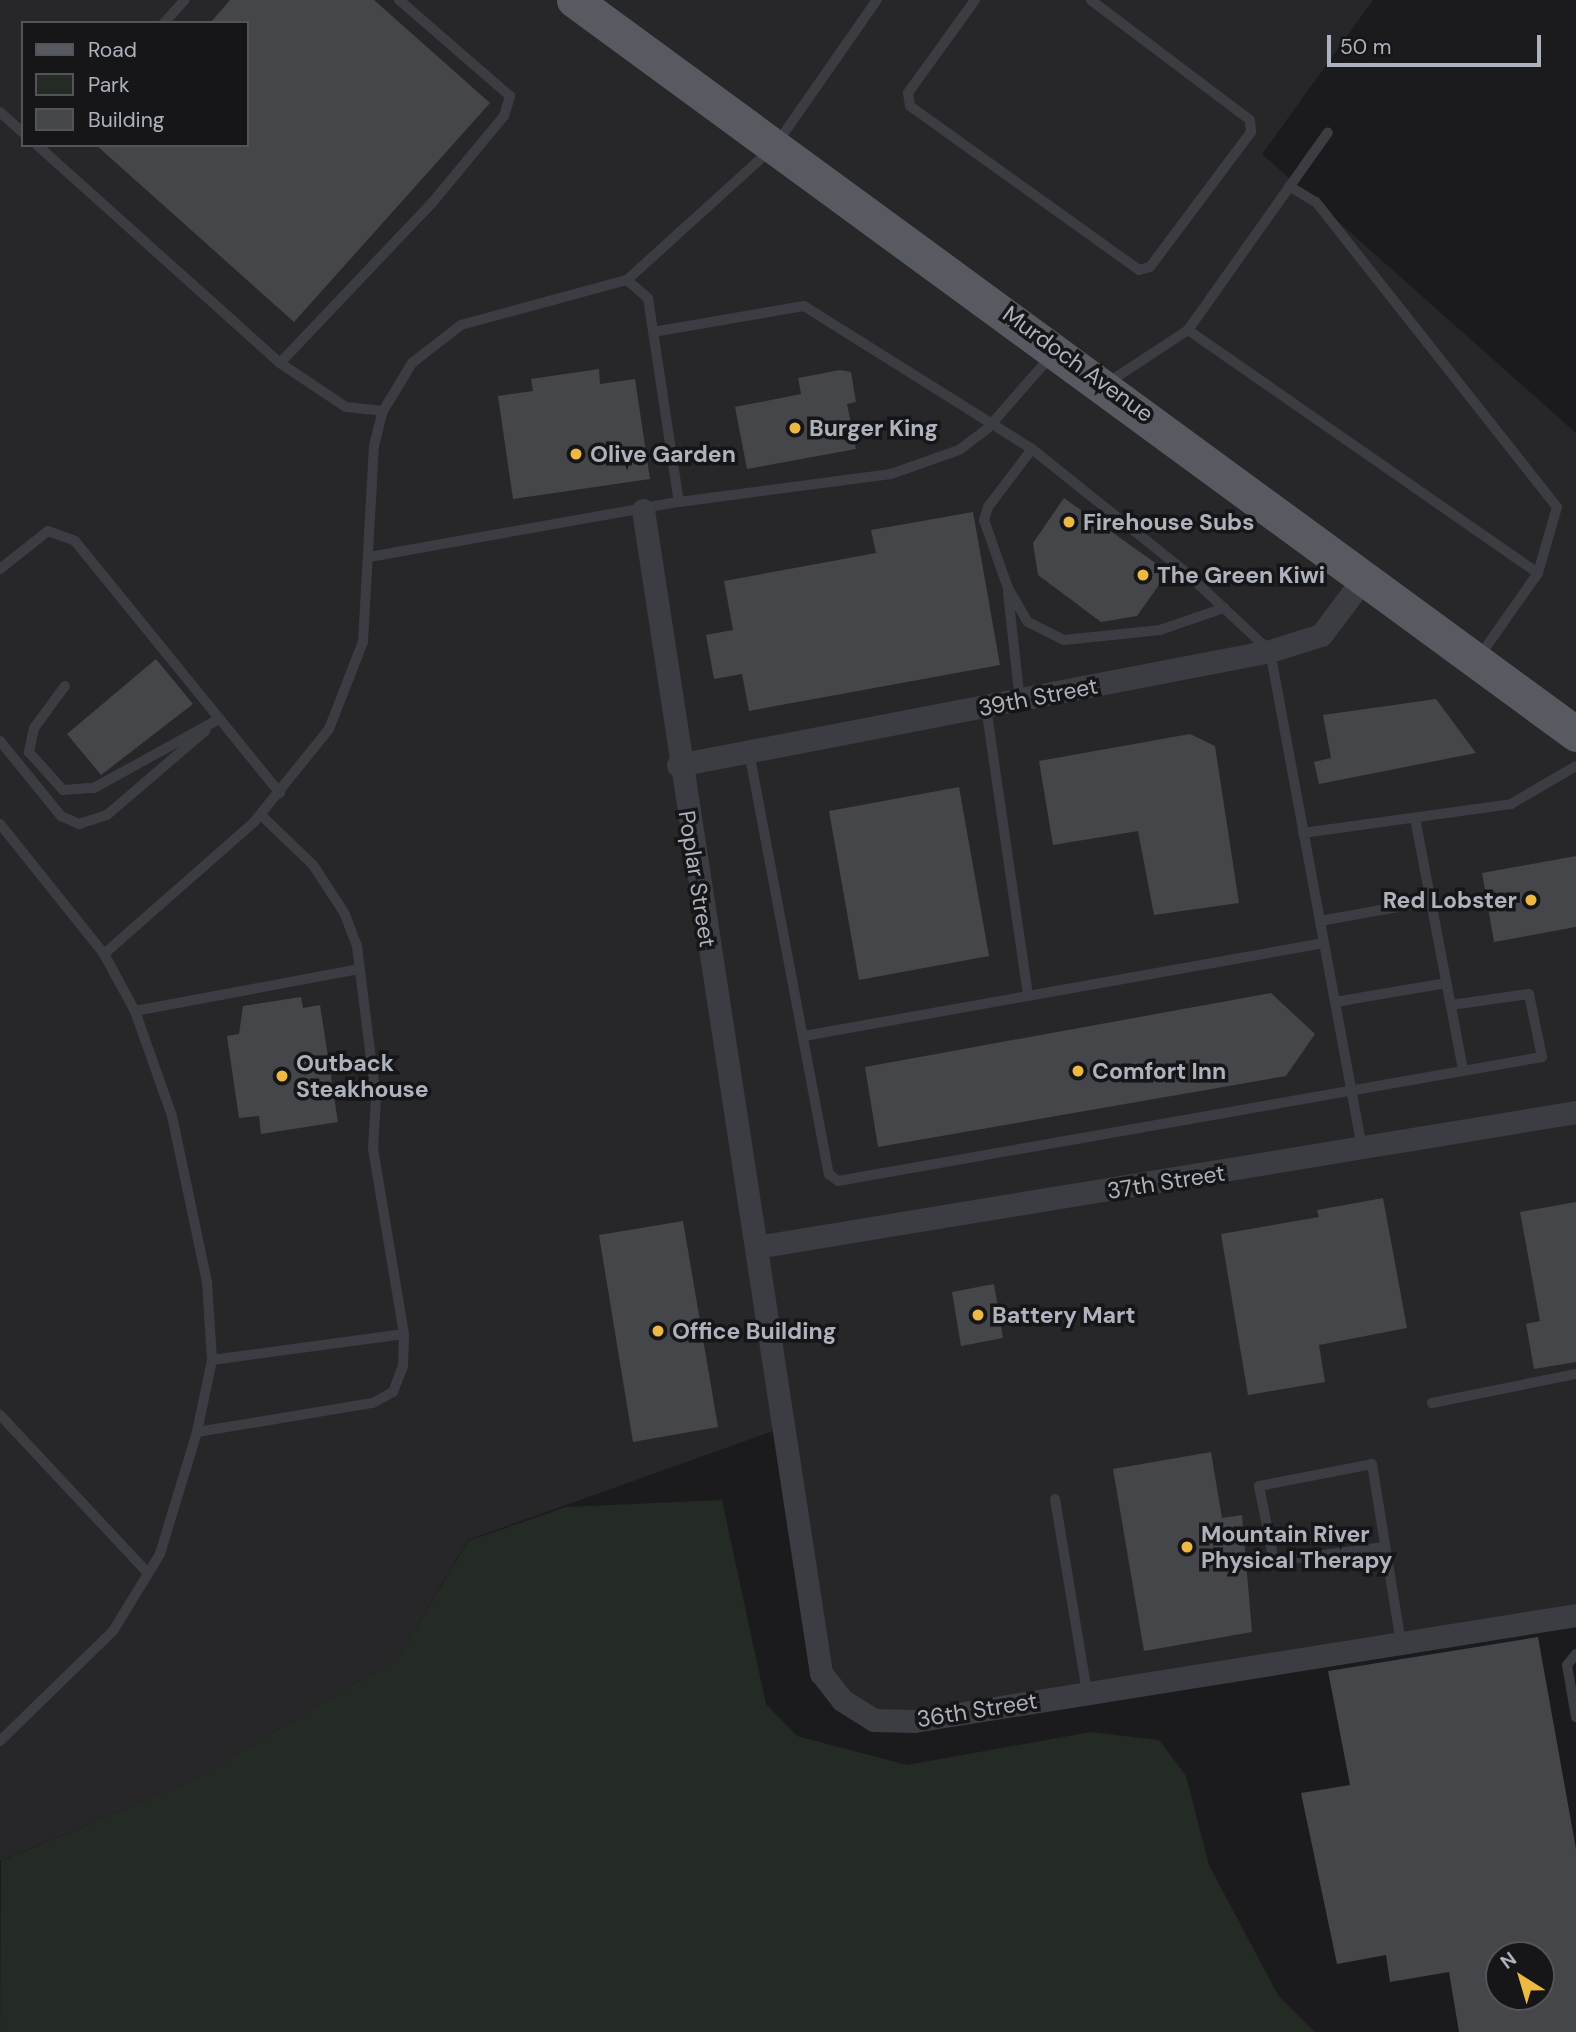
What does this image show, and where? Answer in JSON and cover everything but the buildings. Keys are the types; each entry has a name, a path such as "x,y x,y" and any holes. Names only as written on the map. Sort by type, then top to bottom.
{"main road":[{"name":"Murdoch Avenue","path":"574,0 1106,384 1576,734"}],"street":[{"name":"Poplar Street","path":"643,510 678,765 756,1247"},
{"name":"39th Street","path":"678,765 1270,651 1321,635 1366,575"},
{"name":"37th Street","path":"756,1247 1362,1151 1576,1112"},
{"name":"36th Street","path":"756,1247 821,1673 842,1700 874,1720 914,1721 1576,1615"}],"lane":[{"path":"166,21 185,0"},
{"path":"280,363 432,203 504,116 510,96 399,0"},
{"path":"104,954 261,815 330,729 350,685 363,642 374,446 383,411 412,363 461,325 627,280 775,146 877,0"},
{"path":"975,0 908,93 910,106 1139,270 1150,267 1251,132 1250,121 1091,0"},
{"path":"0,112 21,131"},
{"path":"1106,384 1188,330 1328,132"},
{"path":"49,149 280,363 346,407 383,411"},
{"path":"1289,186 1316,202 1557,507 1538,573 1477,659"},
{"path":"627,280 648,298 679,502"},
{"path":"653,332 768,307 804,306 995,423 1032,449 1224,608 1270,651 1362,1151"},
{"path":"1188,330 1538,573"},
{"path":"369,557 679,502 891,474 959,450 995,423 1058,349"},
{"path":"1020,701 1007,588 984,520 988,507 1032,449"},
{"path":"0,569 48,531 75,541 280,793"},
{"path":"1007,588 1028,622 1064,640 1160,630 1224,608"},
{"path":"65,686 34,728 29,752 63,790 94,788 219,719"},
{"path":"986,707 1028,996"},
{"path":"0,741 61,816 79,824 107,815 219,719"},
{"path":"748,751 829,1174 838,1181 1350,1087 1542,1057 1529,994 1451,1004"},
{"path":"1303,833 1511,804 1576,766"},
{"path":"197,1432 373,1403 393,1392 403,1366 404,1334 373,1149 376,1099 360,969 345,914 313,865 261,815"},
{"path":"1415,818 1463,1069"},
{"path":"0,824 104,954 135,1011 172,1116 208,1282 212,1360 197,1432 148,1573 113,1631 0,1741"},
{"path":"1320,921 1431,901"},
{"path":"804,1036 1324,943"},
{"path":"135,1011 360,969"},
{"path":"1335,1002 1446,983"},
{"path":"212,1360 404,1334"},
{"path":"1432,1403 1576,1374"},
{"path":"0,1415 148,1573"},
{"path":"1384,1547 1274,1561 1259,1486 1372,1464 1401,1643"},
{"path":"1055,1499 1087,1693"},
{"path":"1576,1654 1567,1665 1576,1717"}],"shaded area":[{"path":"0,0 1373,0 1262,154 1576,433 1576,1615 874,1720 821,1673 784,1427 468,1540 398,1658 191,1781 0,1861"}],"green space":[{"path":"722,1500 766,1704 797,1736 907,1765 1091,1732 1159,1740 1186,1776 1209,1865 1278,1995 1315,2032 0,2032 1,1861 191,1781 398,1658 468,1541 566,1507"}],"place":[{"name":"Burger King","path":"795,428"},
{"name":"Olive Garden","path":"576,454"},
{"name":"Firehouse Subs","path":"1069,522"},
{"name":"The Green Kiwi","path":"1143,575"},
{"name":"Red Lobster","path":"1531,900"},
{"name":"Comfort Inn","path":"1078,1071"},
{"name":"Outback Steakhouse","path":"282,1076"},
{"name":"Battery Mart","path":"978,1315"},
{"name":"Office Building","path":"658,1331"},
{"name":"Mountain River Physical Therapy","path":"1187,1547"}]}
